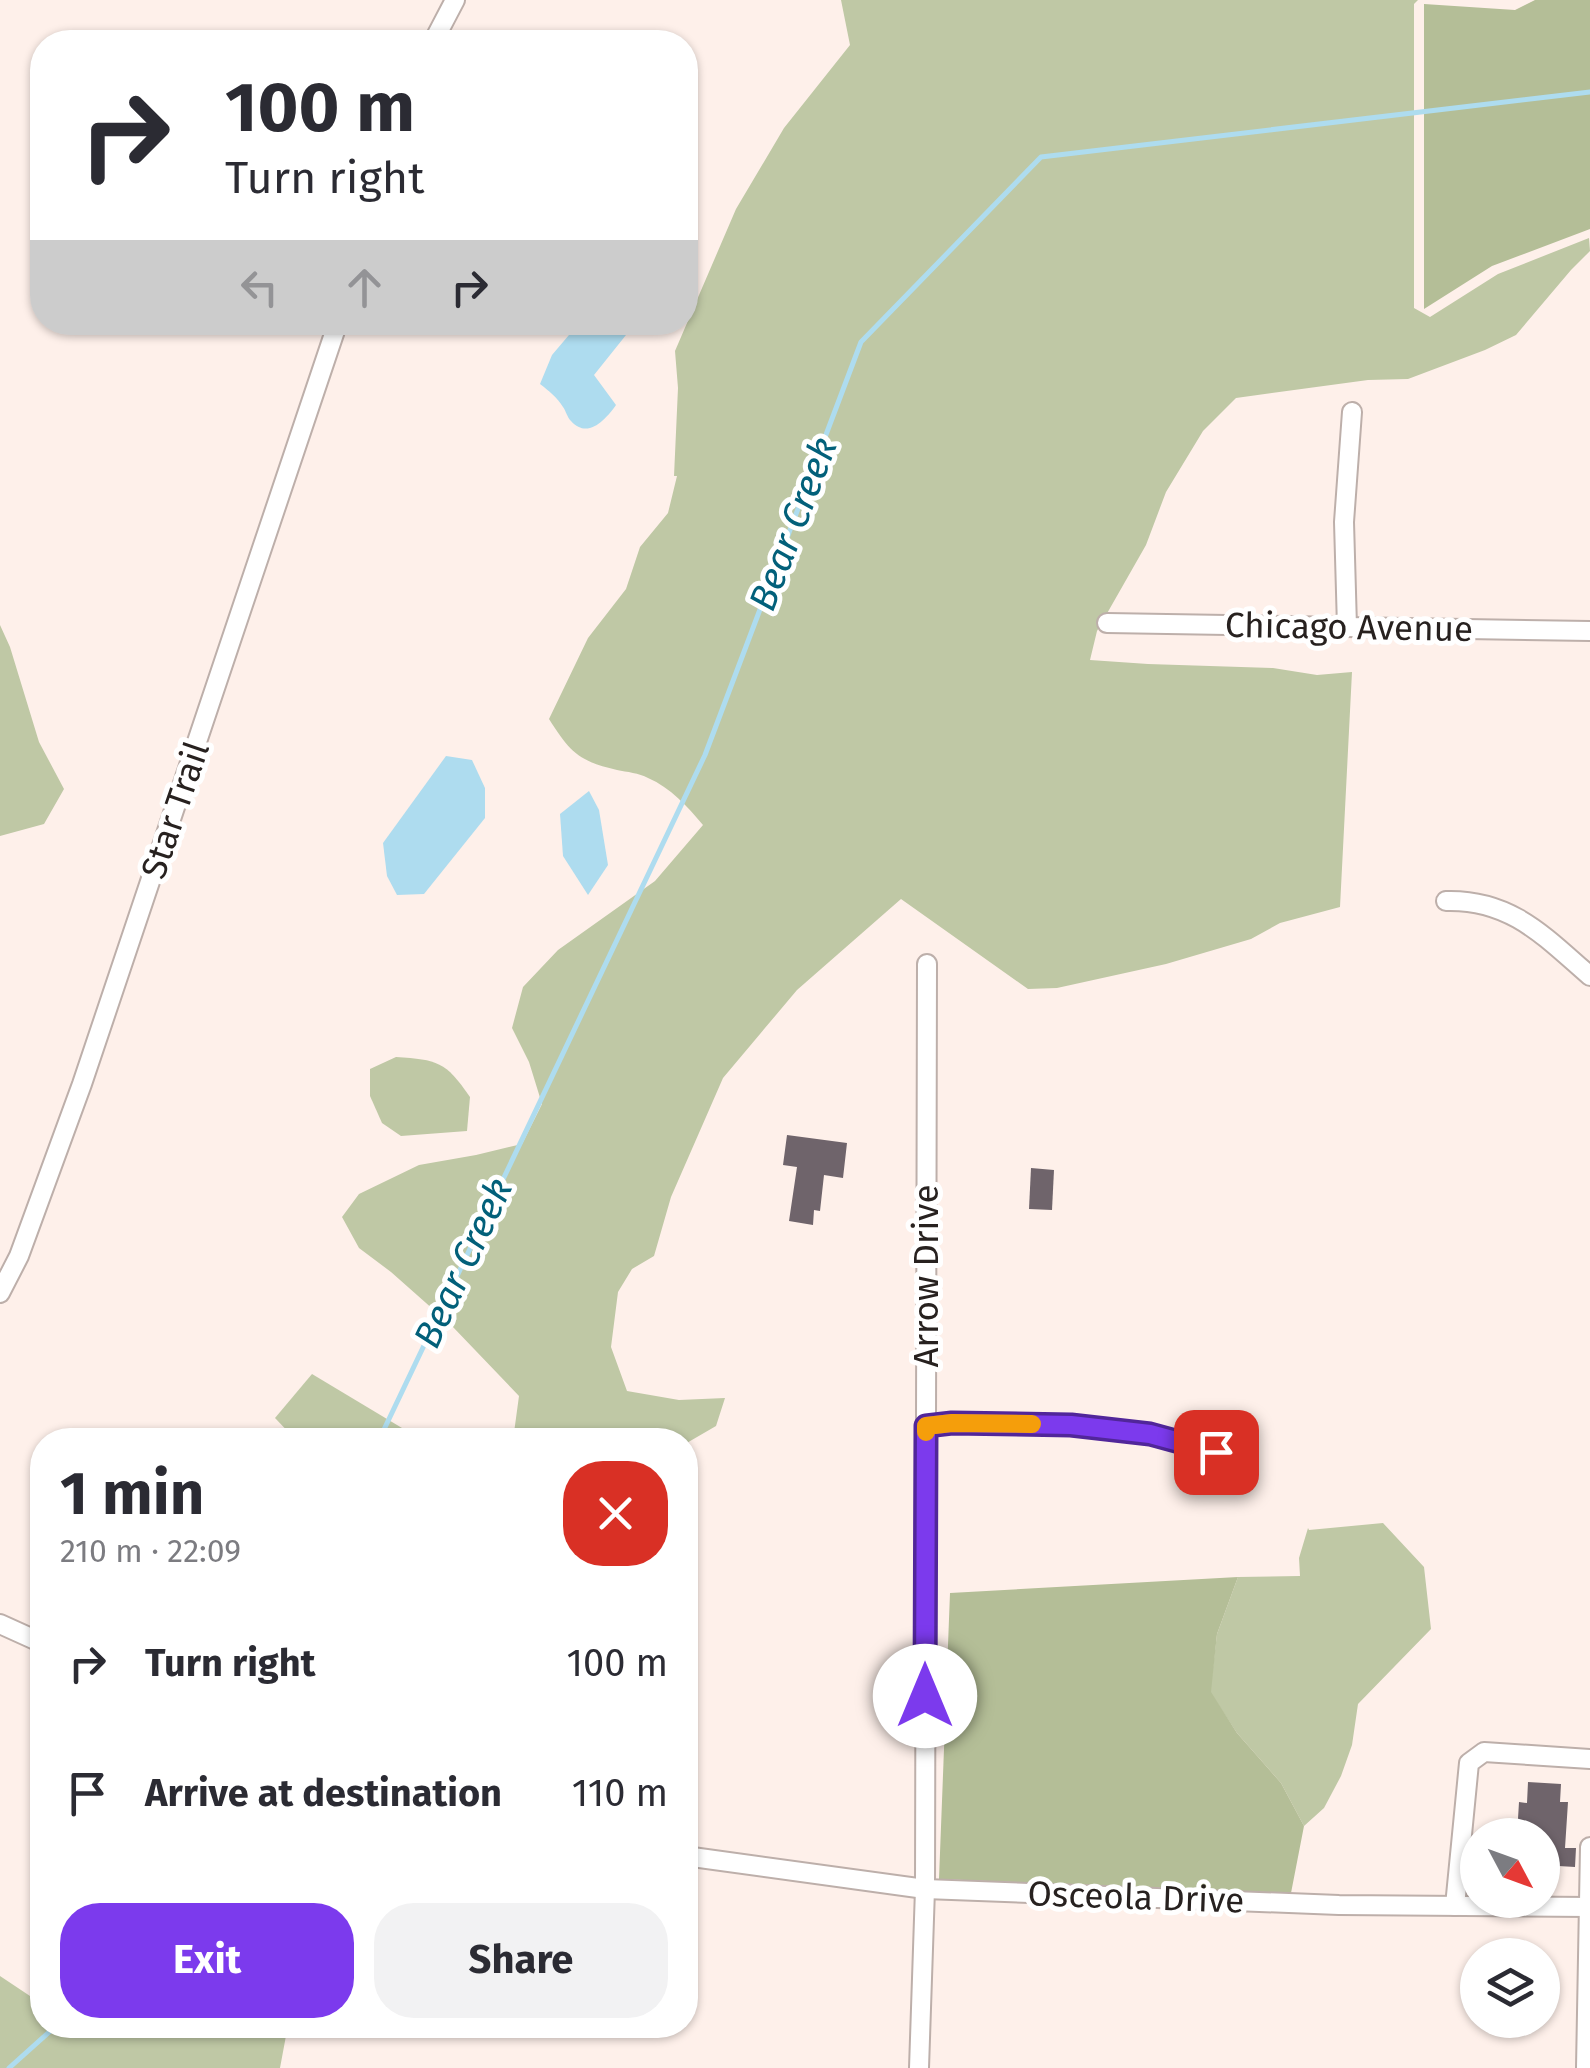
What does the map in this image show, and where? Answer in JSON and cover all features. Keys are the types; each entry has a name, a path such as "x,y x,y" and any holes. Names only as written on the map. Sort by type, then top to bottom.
{"street":[{"path":"439,30 455,0"},
{"name":"Star Trail","path":"0,1293 18,1256 82,1084 334,335"},
{"path":"1347,627 1344,522 1352,412"},
{"name":"Chicago Avenue","path":"1108,622 1590,631"},
{"path":"1446,902 1488,905 1510,913 1590,976"},
{"name":"Arrow Drive","path":"919,2068 925,1889 926,964"},
{"path":"926,1426 1071,1425 1150,1434 1216,1452"},
{"path":"0,1624 30,1637"},
{"path":"1455,1906 1469,1763 1484,1752 1590,1760"},
{"path":"1586,2068 1590,1847"},
{"name":"Osceola Drive","path":"698,1858 925,1889 1339,1905 1589,1908"}],"green space":[{"path":"841,0 1418,0 1414,4 1414,308 1430,317 1498,274 1589,238 1590,251 1516,335 1485,350 1408,379 1368,380 1236,398 1203,431 1166,492 1146,545 1097,631 1090,660 1273,668 1317,675 1352,672 1340,907 1280,923 1251,939 1166,964 1057,988 1028,989 901,899 797,990 723,1078 671,1197 654,1256 632,1269 618,1292 611,1347 627,1391 679,1400 725,1398 716,1426 698,1436 698,1428 515,1428 519,1396 452,1326 359,1248 342,1217 359,1194 419,1165 522,1144 542,1104 529,1062 512,1028 523,987 558,950 655,881 703,825 678,798 656,782 576,754 549,719 588,638 626,589 640,547 668,513 677,476 675,351 682,335 698,335 698,297 736,209 784,128 850,45"},
{"path":"1535,0 1590,0 1590,229 1492,266 1424,309 1424,4 1515,10"},
{"path":"0,625 39,742 64,789 44,824 0,836"},
{"path":"396,1057 431,1061 454,1076 470,1097 467,1131 401,1136 382,1123 370,1096 370,1069"},
{"path":"312,1374 402,1428 285,1428 275,1418"},
{"path":"1383,1523 1424,1567 1431,1629 1358,1704 1352,1745 1341,1776 1324,1808 1304,1826 1281,1783 1237,1733 1210,1692 1217,1634 1238,1577 1300,1576 1299,1558 1308,1528"},
{"path":"1238,1577 1217,1634 1211,1692 1237,1733 1281,1783 1304,1826 1291,1893 939,1879 950,1593"},
{"path":"0,1976 30,1996 30,2038 286,2038 280,2068 0,2068"}],"water":[{"path":"569,335 626,335 594,375 616,405 602,421 590,428 577,426 540,384 552,355"},
{"path":"446,756 472,760 485,788 485,818 424,894 397,895 387,876 383,843"},
{"path":"589,791 599,810 608,865 588,895 563,856 560,814"}],"building":[{"path":"787,1135 847,1143 843,1178 824,1175 820,1211 814,1210 813,1225 789,1221 797,1167 783,1165"},
{"path":"1031,1168 1054,1170 1052,1210 1029,1209"},
{"path":"1528,1782 1561,1784 1560,1802 1568,1802 1565,1848 1576,1848 1575,1867 1560,1866 1560,1818 1518,1818 1519,1802 1527,1803"}],"waterway":[{"name":"Bear Creek","path":"385,1428 705,755 861,342 1041,157 1590,92"},
{"name":"Bear Creek","path":"9,2068 42,2038"}],"slow traffic":[{"path":"926,1432 926,1426 952,1423 1032,1424"}],"route":[{"path":"925,1696 926,1426 1071,1425 1150,1434 1216,1452"}]}
